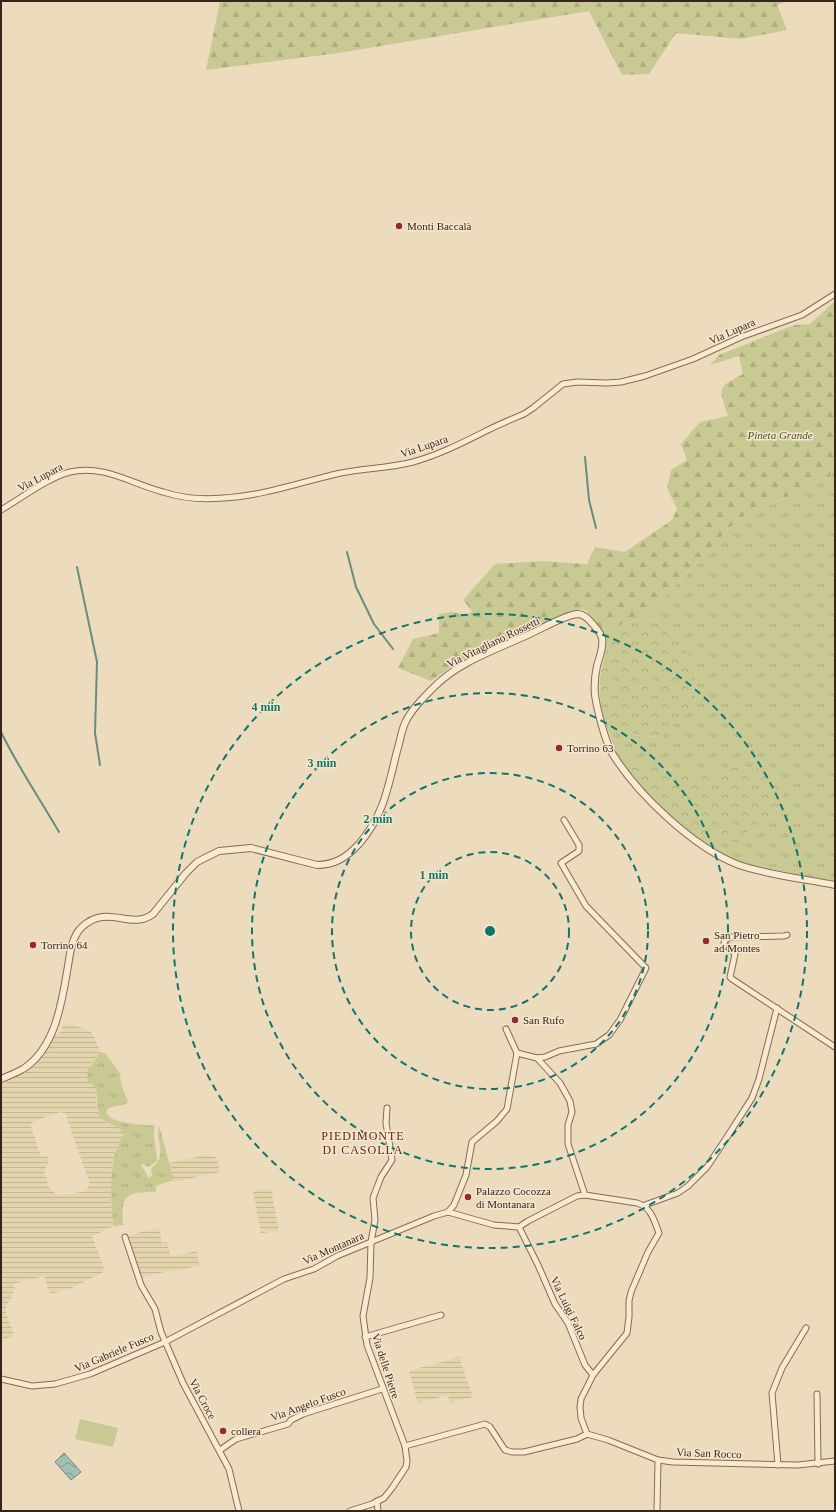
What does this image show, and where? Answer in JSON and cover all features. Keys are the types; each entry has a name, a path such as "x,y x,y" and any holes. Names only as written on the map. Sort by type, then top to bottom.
{"street":[{"name":"Via Lupara","path":"1,510 48,482 63,474 71,472 91,471 110,474 162,492 185,497 212,499 249,495 335,474 390,467 414,462 456,446 524,414 563,384 577,382 621,382 645,376 698,357 741,337 802,314 835,294"},
{"name":"Via Vitagliano Rossetti","path":"1,1079 24,1069 41,1052 52,1033 62,1002 70,952 74,938 82,927 90,921 105,916 135,920 148,918 154,914 186,873 197,862 219,851 251,848 317,865 327,864 342,859 365,837 377,818 383,805 405,724 414,710 432,689 446,676 466,663 556,622 578,614 587,617 600,633 602,639 603,645 597,667 595,696 604,731 612,752 634,784 684,833 721,856 755,869 835,885"},
{"path":"517,1053 537,1058 545,1057 559,1051 596,1044 609,1035 620,1020 646,968 586,906 561,863 579,851 579,845 564,820"},
{"path":"787,935 765,937 731,937 725,940 724,943 736,957 730,973 732,979 835,1047"},
{"path":"645,1206 678,1193 688,1186 707,1166 752,1098 759,1079 777,1008"},
{"path":"350,1511 372,1504 384,1498 404,1471 407,1461 405,1446 484,1424 490,1427 505,1450 512,1452 524,1452 587,1434 580,1407 581,1399 593,1375 627,1333 631,1292 648,1252 659,1233 651,1212 645,1206 637,1203 585,1195 577,1196 519,1227 494,1225 448,1212 454,1205 466,1176 472,1142 497,1122 507,1109 517,1053 506,1029"},
{"path":"537,1058 560,1084 570,1101 572,1112 568,1125 568,1144 585,1195"},
{"name":"Via delle Pietre","path":"387,1108 386,1123 392,1160 381,1177 373,1198 375,1220 371,1242 370,1278 363,1316 367,1346 382,1389 405,1446"},
{"name":"Via Montanara","path":"165,1342 284,1279 314,1269 337,1256 434,1216 448,1212"},
{"name":"Via Luigi Falco","path":"519,1227 538,1265 554,1304 568,1323 585,1365 593,1375"},
{"name":"Via Croce","path":"125,1237 141,1285 155,1309 165,1342 183,1382 229,1469 239,1511"},
{"path":"365,1337 441,1315"},
{"path":"778,1465 772,1393 782,1368 806,1328"},
{"name":"Via Gabriele Fusco","path":"1,1379 32,1386 55,1384 90,1374 165,1342"},
{"name":"Via Angelo Fusco","path":"220,1450 236,1439 288,1424 291,1420 303,1414 382,1389"},
{"path":"817,1394 818,1464"},
{"name":"Via San Rocco","path":"587,1434 608,1440 658,1460 673,1462 778,1465 818,1464 835,1461"},
{"path":"657,1511 658,1460"},
{"path":"377,1501 378,1511"}],"shaded area":[{"path":"68,1023 90,1031 94,1036 100,1052 90,1066 92,1083 96,1087 97,1092 97,1110 103,1121 117,1126 123,1131 124,1135 120,1141 113,1162 111,1205 114,1226 92,1236 105,1271 72,1288 50,1294 44,1276 13,1284 15,1289 5,1309 14,1336 1,1340 1,1085 25,1073 37,1063 55,1035 60,1034 63,1025","holes":["60,1112 65,1113 90,1184 86,1190 81,1192 58,1196 47,1185 48,1180 44,1173 49,1160 48,1157 40,1154 31,1126 32,1123 38,1120"]},
{"path":"210,1154 211,1157 216,1156 220,1172 174,1182 170,1163"},
{"path":"271,1189 279,1231 261,1233 253,1191"},
{"path":"159,1228 162,1243 167,1242 171,1257 196,1251 200,1265 140,1278 126,1237"},
{"path":"459,1357 473,1397 450,1403 448,1395 418,1403 409,1371"}],"green space":[{"path":"220,1 788,1 777,5 787,30 741,39 676,33 649,74 622,75 589,11 339,53 206,70"},
{"name":"Pineta Grande","path":"835,301 835,466 829,477 804,485 788,496 738,519 644,619 624,624 610,631 606,635 587,611 581,609 459,661 431,681 398,668 413,639 439,633 439,614 452,612 467,615 472,611 463,600 495,564 543,561 587,564 595,547 625,552 672,520 677,509 667,488 671,470 687,460 681,444 700,422 728,416 723,400 722,390 724,386 743,374 739,356 710,365 719,355 794,325 810,324"},
{"path":"835,466 835,882 746,864 725,855 691,833 694,831 701,836 744,837 746,832 767,827 767,822 783,801 782,787 777,777 757,769 734,766 726,770 687,773 678,769 664,770 659,765 627,764 624,766 616,752 605,722 613,718 616,720 618,725 638,736 657,737 664,728 695,699 697,691 695,672 685,647 680,639 665,630 658,620 644,619 738,519 788,496 804,485 829,477"},
{"path":"644,619 658,620 665,630 680,639 685,647 695,672 697,691 695,699 675,723 670,727 664,728 664,736 660,739 652,736 644,738 622,729 613,718 605,722 600,700 599,684 606,651 606,635 610,631 624,624"},
{"path":"631,760 659,765 664,770 679,770 687,773 726,770 734,766 757,769 777,777 782,787 784,797 782,798 783,801 767,822 767,827 746,832 743,842 711,839 699,835 694,831 691,833 655,801 624,766"},
{"path":"100,1052 105,1053 120,1073 121,1084 128,1102 126,1104 108,1108 107,1114 111,1118 122,1122 155,1125 154,1134 157,1161 148,1167 143,1164 141,1166 148,1178 152,1176 151,1168 159,1159 159,1125 174,1180 156,1186 156,1192 132,1194 128,1197 123,1207 123,1225 114,1226 111,1191 113,1166 115,1154 124,1135 119,1128 101,1118 98,1110 97,1091 93,1084 88,1082 87,1072"},
{"path":"80,1419 118,1428 113,1447 75,1439"}],"water":[{"path":"64,1453 81,1472 71,1480 55,1462"}],"waterway":[{"path":"585,457 589,500 596,528"},
{"path":"347,552 356,587 374,624 393,649"},
{"path":"77,567 97,662 95,733 100,765"},
{"path":"1,732 59,832"}],"place":[{"name":"Monti Baccalà","path":"399,226"},
{"name":"Torrino 63","path":"559,748"},
{"name":"San Pietro ad Montes","path":"706,941"},
{"name":"Torrino 64","path":"33,945"},
{"name":"San Rufo","path":"515,1020"},
{"name":"Palazzo Cocozza di Montanara","path":"468,1197"},
{"name":"collera","path":"223,1431"}],"district":[{"name":"PIEDIMONTE DI CASOLLA","path":"363,1143"}]}
